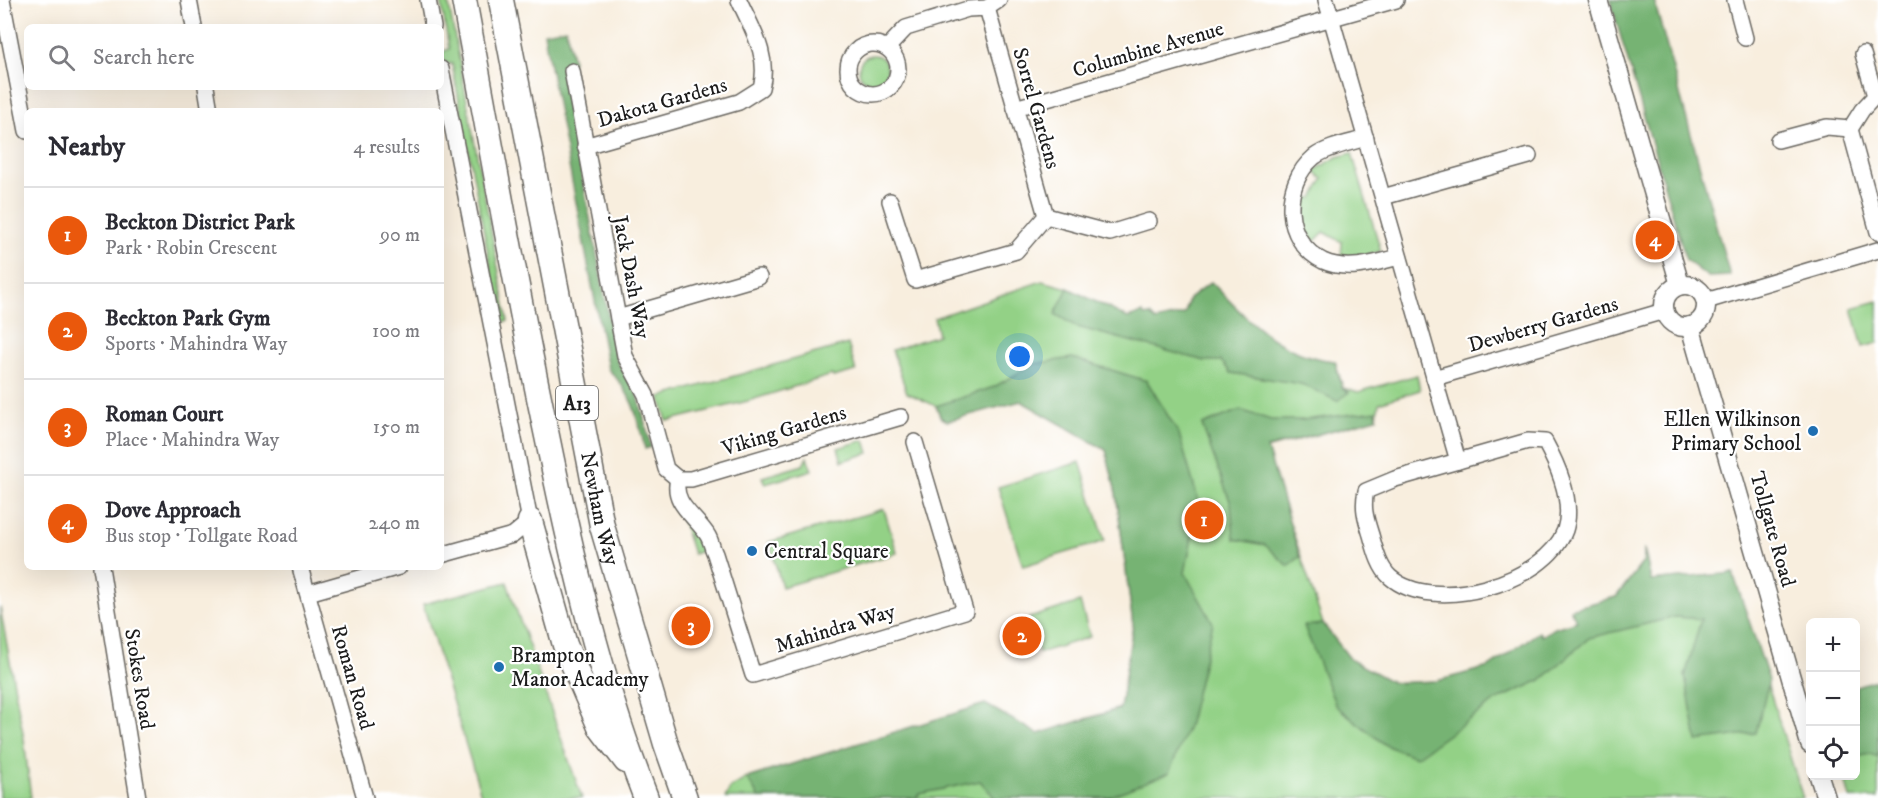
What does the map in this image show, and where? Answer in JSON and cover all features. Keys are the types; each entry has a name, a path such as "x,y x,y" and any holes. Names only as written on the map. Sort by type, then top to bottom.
{"highway":[{"name":"Newham Way","path":"464,0 527,341 570,548 599,658 642,788"},
{"name":"Newham Way","path":"501,0 602,526 666,744 685,798"},
{"path":"530,521 565,645 580,681 600,727 642,788"}],"street":[{"path":"2,0 24,115"},
{"path":"189,0 193,24"},
{"path":"428,0 432,24"},
{"name":"Dakota Gardens","path":"585,146 739,102 761,88 765,74 763,57 739,0"},
{"path":"1326,0 1458,461"},
{"name":"Columbine Avenue","path":"1015,108 1396,0"},
{"path":"1598,0 1680,285"},
{"path":"1735,0 1745,38"},
{"name":"Sorrel Gardens","path":"887,48 906,28 968,9 993,4 1015,108 1046,216"},
{"path":"1863,54 1875,96 1862,110 1850,129 1878,232"},
{"name":"Jack Dash Way","path":"572,71 625,356 646,395 666,469 678,479"},
{"path":"444,84 530,521 513,535 444,554"},
{"path":"206,90 210,108"},
{"path":"1778,140 1827,127 1850,129"},
{"path":"1366,138 1317,155 1301,170 1291,195 1292,224 1305,249 1324,261 1346,266 1369,266 1399,256"},
{"path":"1383,197 1529,156"},
{"path":"890,201 915,280 1016,251 1046,216 1110,233 1149,221"},
{"path":"1706,301 1878,250"},
{"path":"618,318 759,277"},
{"path":"1680,285 1691,285 1701,291 1706,301 1705,312 1700,321 1690,326 1679,326 1670,321 1664,311 1664,300 1670,290 1680,285"},
{"name":"Dewberry Gardens","path":"1434,378 1664,311"},
{"name":"Tollgate Road","path":"1690,326 1806,730"},
{"name":"Viking Gardens","path":"678,479 691,479 901,417"},
{"path":"1527,441 1545,442 1555,462 1568,506 1566,528 1557,546 1528,571 1492,585 1465,593 1437,594 1407,588 1389,576 1378,558 1362,506 1366,491 1395,479 1458,461 1527,441"},
{"name":"Mahindra Way","path":"678,479 676,486 683,507 708,536 715,554 753,675 965,611 915,442"},
{"name":"Stokes Road","path":"101,570 138,798"},
{"name":"Roman Road","path":"301,570 364,798"},
{"path":"308,593 388,570"},
{"path":"1821,780 1826,798"}],"green space":[{"path":"441,0 448,0 508,321 501,322 452,64 444,63 444,51 449,49"},
{"path":"1610,0 1654,0 1730,276 1708,277 1686,260"},
{"path":"566,28 573,62 561,65 617,361 638,395 651,447 645,449 629,396 608,369 546,46 544,32"},
{"path":"873,55 883,59 887,69 883,79 873,83 863,79 859,69 863,59"},
{"path":"1352,153 1381,251 1365,256 1341,257 1342,242 1324,232 1314,242 1300,215 1300,196 1313,198 1323,179 1313,171 1337,157"},
{"path":"1042,281 1068,288 1128,318 1143,313 1144,316 1150,315 1156,321 1185,314 1189,299 1211,282 1238,310 1281,344 1315,358 1335,361 1343,388 1358,392 1417,375 1420,390 1379,403 1377,418 1266,449 1323,624 1351,660 1393,683 1437,681 1489,667 1539,632 1541,636 1555,628 1577,621 1570,609 1616,597 1644,561 1644,548 1651,581 1733,573 1803,798 725,798 730,788 747,778 985,704 1038,734 1120,708 1133,625 1116,493 1106,450 1021,401 947,421 941,418 936,406 907,393 892,350 938,335 934,318"},
{"path":"1211,282 1238,310 1281,344 1315,358 1335,361 1342,388 1349,392 1337,401 1301,384 1231,373 1221,361 1205,361 1077,327 1055,314 1068,288 1128,318 1143,313 1144,316 1150,315 1156,321 1185,314 1189,299"},
{"path":"1878,301 1878,343 1863,347 1852,308"},
{"path":"848,344 856,371 833,377 832,375 748,401 667,421 660,397"},
{"path":"1072,358 1147,381 1179,434 1199,503 1185,573 1213,623 1188,727 1169,773 1106,798 995,798 980,781 920,794 915,798 759,798 747,778 985,704 1038,734 1120,709 1133,625 1116,493 1106,450 1021,401 947,421 941,418 936,406 994,387 1034,364"},
{"path":"1240,410 1271,420 1303,420 1376,411 1377,418 1267,448 1300,557 1288,566 1265,545 1234,539 1231,504 1202,425"},
{"path":"865,440 869,453 842,461 838,448"},
{"path":"807,457 812,470 765,484 762,477 803,465"},
{"path":"1080,462 1105,541 1023,566 998,487"},
{"path":"884,509 897,553 782,587 769,542"},
{"path":"680,514 699,536 705,550 693,554"},
{"path":"1644,548 1651,581 1733,573 1769,680 1756,733 1697,741 1685,676 1701,619 1675,617 1589,638 1541,680 1497,700 1416,757 1387,746 1336,706 1304,626 1323,624 1351,660 1394,683 1437,681 1489,667 1539,632 1541,636 1555,628 1577,621 1570,609 1616,597 1644,561"},
{"name":"Brampton Manor Academy","path":"507,582 582,798 482,798 423,604"},
{"path":"1080,602 1090,637 1039,653 1029,618"},
{"path":"0,607 24,739 31,798 0,798"},
{"path":"1878,679 1878,757 1870,754 1860,756 1860,685"},
{"path":"1878,698 1878,798 1850,798 1845,780 1860,780 1860,709"}],"place":[{"name":"Dove Approach","path":"1655,240"},
{"name":"Ellen Wilkinson Primary School","path":"1813,431"},
{"name":"Beckton District Park","path":"1204,520"},
{"name":"Central Square","path":"752,551"},
{"name":"Roman Court","path":"691,626"},
{"name":"Beckton Park Gym","path":"1022,636"},
{"name":"Brampton Manor Academy","path":"499,667"}]}
